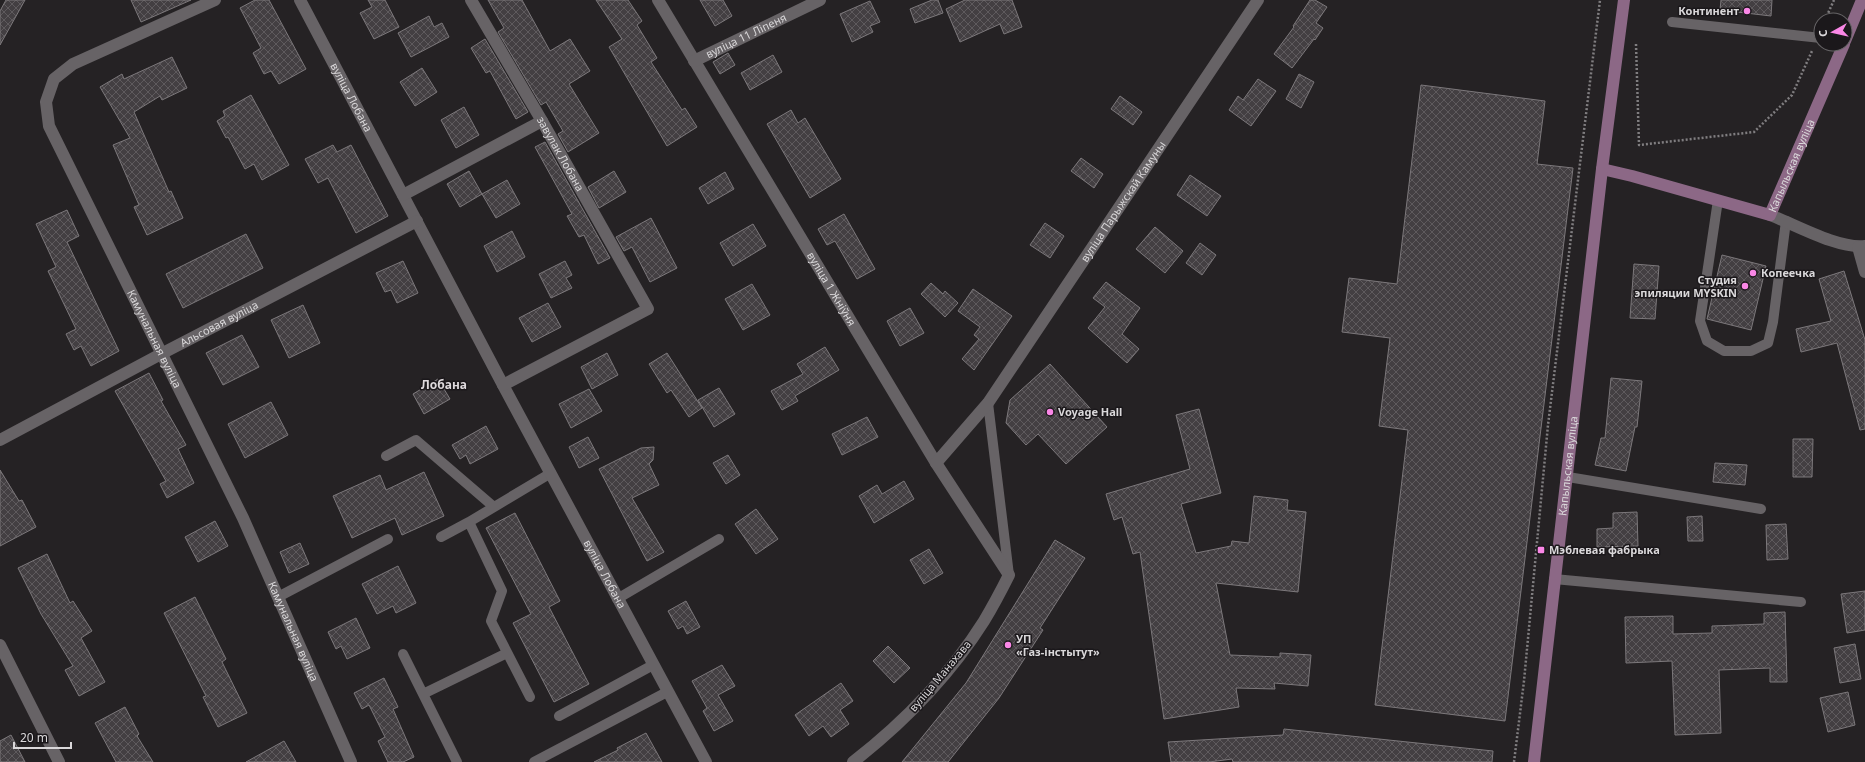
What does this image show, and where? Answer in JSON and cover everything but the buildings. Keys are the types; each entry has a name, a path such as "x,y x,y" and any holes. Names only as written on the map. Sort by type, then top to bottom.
{"main road":[{"name":"Капыльская вуліца","path":"1534,762 1554,579 1568,477 1602,169 1624,0"},
{"path":"1853,22 1862,0"},
{"name":"Капыльская вуліца","path":"1602,169 1770,215 1841,52"}],"street":[{"name":"Камунальная вуліца","path":"215,0 73,64 54,79 46,102 49,126 243,518 351,762"},
{"name":"вуліца Лобана","path":"300,0 550,474 706,762"},
{"name":"завулак Лобана","path":"472,0 648,309 503,385"},
{"name":"вуліца 1 Жніўня","path":"658,0 936,463 1009,575"},
{"name":"вуліца 11 Ліпеня","path":"694,62 820,0"},
{"name":"вуліца Парыжскай Камуны","path":"936,463 988,403 1258,0"},
{"path":"403,195 542,121"},
{"path":"1770,215 1825,238 1861,246 1865,272"},
{"name":"Альсовая вуліца","path":"0,440 161,354 417,221"},
{"name":"вуліца Манахава","path":"853,762 870,749 914,707 952,665 984,622 1009,575"},
{"path":"0,645 58,762"}],"lane":[{"path":"1672,22 1813,37"},
{"path":"1718,200 1700,321 1706,341 1724,351 1751,351 1768,343 1773,322 1786,221"},
{"path":"988,403 1009,575"},
{"path":"386,456 416,440 494,507"},
{"path":"441,537 470,522 550,474"},
{"path":"1568,477 1761,509"},
{"path":"470,522 502,591 491,621 530,697"},
{"path":"617,599 719,538"},
{"path":"278,598 388,539"},
{"path":"1554,579 1801,602"},
{"path":"423,694 507,653"},
{"path":"403,654 457,762"},
{"path":"559,716 653,665"},
{"path":"534,762 667,692"}],"path":[{"path":"1514,762 1524,681 1548,425 1600,0"},
{"path":"1829,12 1834,0"},
{"path":"1636,36 1638,145 1754,132 1792,95 1813,51"}],"place":[{"name":"Континент","path":"1747,11"},
{"name":"Копеечка","path":"1753,273"},
{"name":"Студия эпиляции MYSKIN","path":"1745,286"},
{"name":"Voyage Hall","path":"1050,412"},
{"name":"Мэблевая фабрыка","path":"1541,550"},
{"name":"УП «Газ-інстытут»","path":"1008,645"}],"district":[{"name":"Лобана","path":"444,385"}]}
